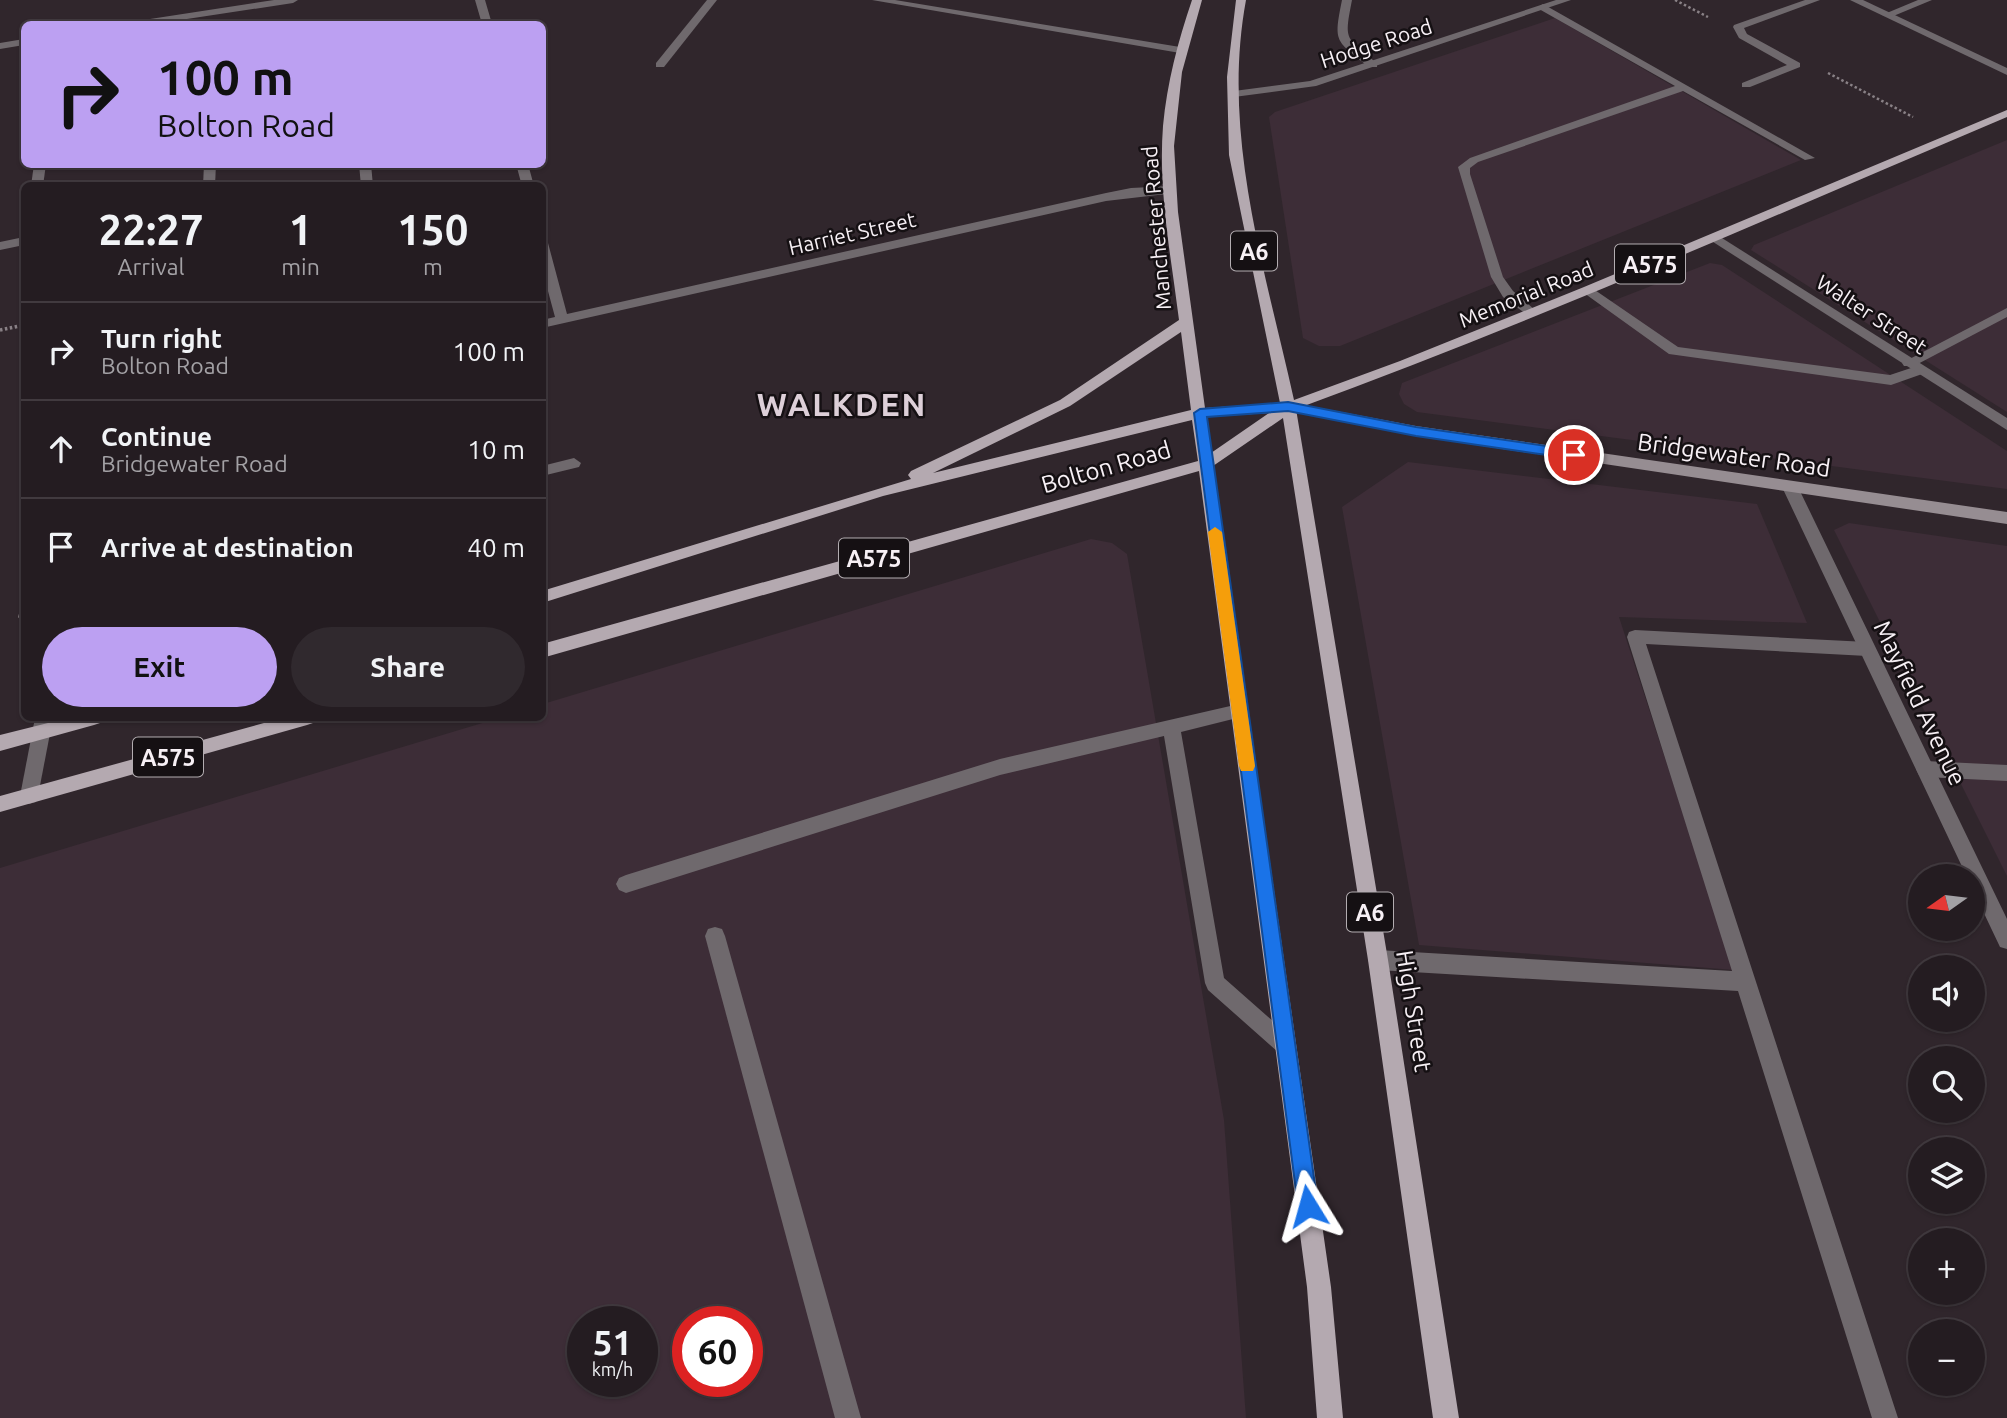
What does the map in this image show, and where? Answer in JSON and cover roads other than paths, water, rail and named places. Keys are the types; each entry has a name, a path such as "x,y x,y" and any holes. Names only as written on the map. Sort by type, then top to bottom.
{"main road":[{"name":"Manchester Road","path":"1197,0 1180,50 1168,147 1186,322 1200,413"},
{"name":"A6","path":"1241,0 1237,20 1233,133 1237,168 1288,407"},
{"name":"Memorial Road","path":"1288,407 1589,290 2007,113"},
{"name":"A575","path":"882,491 1065,404 1186,322"},
{"name":"Bolton Road","path":"546,596 882,491 1200,413 1288,407"},
{"name":"Bolton Road","path":"546,650 1206,464 1288,407"},
{"name":"Bridgewater Road","path":"1288,407 1416,431 2007,518"},
{"name":"High Street","path":"1288,407 1378,960 1446,1418"},
{"path":"1200,413 1319,1287 1330,1418"},
{"path":"0,743 43,725 72,721"},
{"name":"A575","path":"0,804 296,721"}],"street":[{"path":"219,12 222,0"},
{"path":"158,21 293,0"},
{"path":"480,0 486,21"},
{"path":"660,65 712,0"},
{"path":"877,0 1180,50"},
{"path":"1347,0 1341,30 1343,40 1373,65"},
{"name":"Hodge Road","path":"1234,94 1312,85 1566,0"},
{"path":"1746,85 1796,65 1743,36 1738,27 1815,0"},
{"path":"1855,0 2007,72"},
{"path":"1887,15 1927,0"},
{"path":"1543,7 1809,158"},
{"path":"0,46 21,42"},
{"path":"1530,313 1507,294 1497,277 1464,167 1474,160 1684,87"},
{"name":"Harriet Street","path":"546,323 1092,200 1131,192 1171,190"},
{"name":"Walter Street","path":"1714,237 2007,425"},
{"path":"0,246 21,242"},
{"path":"546,258 562,319"},
{"path":"1589,290 1674,351 1891,380 2007,312"},
{"path":"546,470 574,463"},
{"name":"Mayfield Avenue","path":"1790,486 2007,940"},
{"path":"1867,649 1635,637 1885,1418"},
{"path":"626,884 1000,767 1239,711"},
{"path":"29,796 43,725"},
{"path":"1171,727 1215,983 1285,1045"},
{"path":"1925,769 2007,773"},
{"path":"715,936 848,1418"},
{"path":"1378,960 1746,982"}],"district":[{"name":"WALKDEN","path":"842,404"}]}
